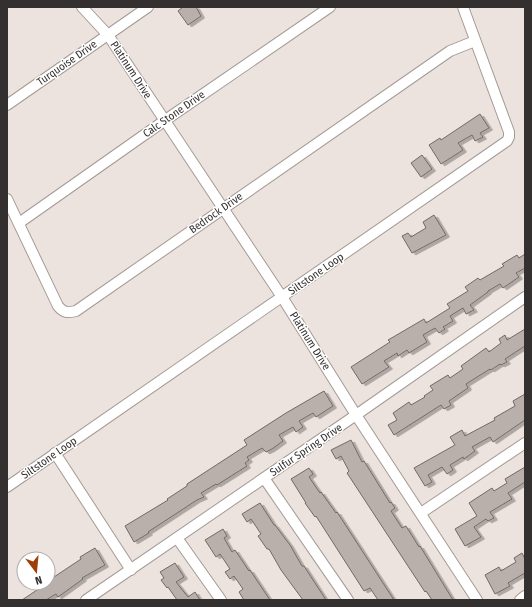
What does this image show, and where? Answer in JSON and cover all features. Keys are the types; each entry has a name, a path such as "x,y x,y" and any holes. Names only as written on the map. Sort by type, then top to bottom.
{"street":[{"name":"Platinum Drive","path":"82,7 108,35 282,297 356,415 477,600"},
{"name":"Turquoise Drive","path":"7,105 148,7"},
{"name":"Calc Stone Drive","path":"18,223 330,7"},
{"name":"Siltstone Loop","path":"7,487 506,141 509,137 509,132 462,7"},
{"name":"Bedrock Drive","path":"7,199 58,306 62,311 68,313 76,311 450,51 475,41"},
{"name":"Sulfur Spring Drive","path":"90,599 525,297"},
{"path":"420,513 525,443"},
{"path":"55,453 131,570"},
{"path":"264,478 348,600"},
{"path":"177,538 221,600"},
{"path":"520,600 525,596"}],"building":[{"path":"183,7 196,7 201,16 188,25 178,11"},
{"path":"480,114 489,128 480,133 483,137 475,141 472,135 458,143 463,150 441,164 429,145 440,138 441,140"},
{"path":"422,155 432,169 421,177 411,163"},
{"path":"434,215 446,235 412,253 402,236 408,233 411,237 426,228 423,222"},
{"path":"525,254 525,268 516,273 519,277 503,288 500,284 488,291 470,305 474,310 466,314 463,308 450,316 453,321 443,327 445,329 439,333 435,328 423,335 427,342 409,353 407,350 398,356 397,353 384,361 389,367 362,384 351,367 390,342 388,340 424,319 426,323 450,308 447,304 468,291 465,287 478,278 480,280 504,266 502,264 517,255 519,258"},
{"path":"525,329 525,346 505,359 507,362 501,365 500,364 491,370 490,369 466,384 468,388 449,401 451,405 444,409 441,405 394,435 388,425 397,420 393,413 409,402 411,405 425,397 424,396 433,390 430,386 448,375 450,378 463,369 461,366 486,348 489,352 501,343 499,339 505,335 507,340"},
{"path":"324,391 333,406 316,417 313,413 299,421 303,427 296,432 293,427 279,435 283,441 266,452 262,448 247,457 249,460 245,463 247,466 201,493 204,497 197,500 134,542 125,526 168,500 167,499 187,486 187,484 247,445 244,440"},
{"path":"525,394 525,420 493,442 490,437 472,447 475,451 464,459 463,457 450,465 453,470 447,474 442,467 428,475 432,482 425,486 414,468 455,445 450,437 462,430 465,436 495,420 494,418 515,406 513,401"},
{"path":"351,440 362,462 364,461 390,503 391,502 395,508 391,511 402,528 406,526 419,547 420,546 453,600 432,600 426,591 425,592 347,473 349,471 341,456 336,459 331,450"},
{"path":"525,467 525,482 508,493 512,499 490,512 494,518 488,521 486,519 474,527 481,537 465,546 455,529 477,516 469,503 492,488 494,491 507,483 505,479"},
{"path":"309,468 313,474 309,477 336,513 337,512 394,600 378,600 370,588 364,591 316,516 315,517 305,503 291,479"},
{"path":"260,503 326,600 303,600 281,570 269,549 267,549 258,536 261,534 251,519 247,522 242,514"},
{"path":"223,529 227,536 224,538 232,552 235,550 270,600 244,600 239,592 243,589 234,576 230,579 225,572 230,569 220,554 216,557 205,540"},
{"path":"95,548 105,565 82,578 83,579 58,597 56,594 46,600 22,600 36,591 56,591 56,576 81,559 80,557"},
{"path":"522,553 525,559 525,573 508,583 510,586 495,594 485,575 499,567 501,571 516,562 514,558"},
{"path":"175,563 184,577 176,582 188,597 195,592 200,600 177,600 161,580 164,578 160,572"}]}
